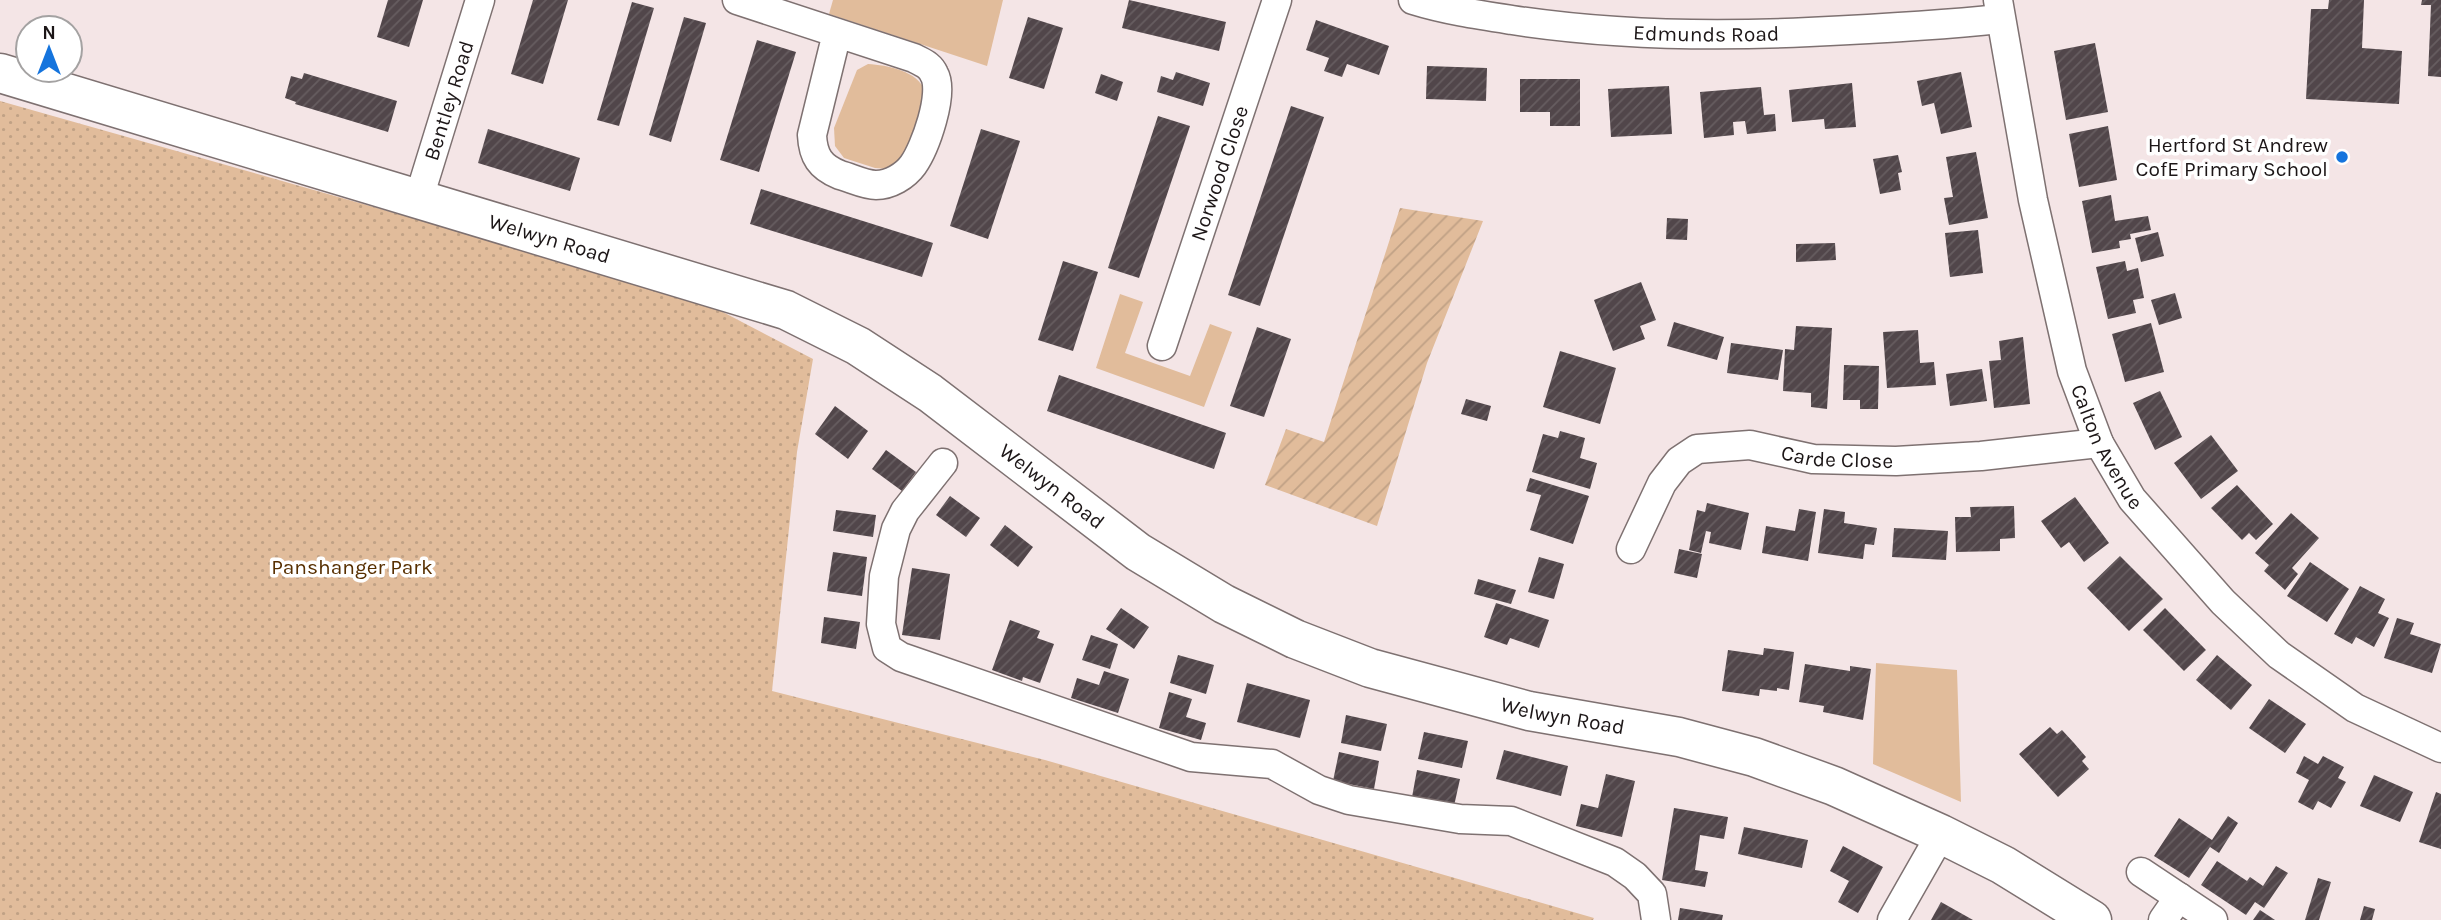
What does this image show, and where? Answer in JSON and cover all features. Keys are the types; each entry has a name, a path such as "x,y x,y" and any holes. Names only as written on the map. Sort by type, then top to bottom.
{"main road":[{"name":"Welwyn Road","path":"0,73 786,310 858,346 930,393 1138,552 1224,604 1295,639 1370,668 1529,711 1679,737 1754,757 1833,786 1941,834 2003,865 2092,920"}],"street":[{"name":"Bentley Road","path":"418,201 480,0"},
{"path":"737,0 914,58 929,65 936,76 939,91 936,110 914,164 891,182 875,185 828,170 818,160 813,147 812,135 837,33"},
{"name":"Norwood Close","path":"1161,345 1277,0"},
{"name":"Edmunds Road","path":"1413,0 1558,27 1637,34 1724,36 1888,29 1998,9"},
{"name":"Calton Avenue","path":"1998,9 2052,290 2072,371 2099,443 2132,499 2223,602 2279,655 2355,708 2441,748"},
{"name":"Carde Close","path":"1631,549 1662,483 1679,461 1696,449 1750,445 1813,459 1896,461 1981,456 2099,443"},
{"path":"943,463 905,511 896,529 884,576 881,624 887,648 894,653 1191,757 1272,764 1319,790 1349,800 1461,819 1511,821 1615,862 1635,876 1652,894 1656,920"},
{"path":"1892,920 1941,834"},
{"path":"2141,872 2171,909 2210,916 2213,920"}],"green space":[{"path":"833,0 1003,0 987,66 829,14"},
{"path":"868,64 909,74 916,78 925,91 906,158 888,169 875,168 844,158 835,146 834,128 857,70"},
{"name":"Panshanger Park","path":"0,101 698,299 813,359 797,452 772,691 1045,760 1594,918 1593,920 0,920"},
{"path":"1400,208 1483,221 1427,363 1377,526 1265,485 1286,429 1324,442"},
{"path":"1120,294 1143,302 1125,353 1190,376 1210,324 1232,332 1204,407 1096,368"},
{"path":"1876,663 1957,670 1961,802 1873,764"}],"building":[{"path":"388,0 423,0 409,47 377,37"},
{"path":"533,0 568,0 543,84 511,74"},
{"path":"1129,0 1226,22 1219,51 1122,28"},
{"path":"2329,0 2364,0 2362,48 2402,51 2399,104 2306,99 2311,9 2328,9"},
{"path":"2422,0 2441,0 2441,77 2428,76 2431,5 2421,5"},
{"path":"632,2 654,8 619,126 597,120"},
{"path":"684,17 706,23 671,142 649,135"},
{"path":"1028,17 1063,28 1044,89 1009,78"},
{"path":"1316,20 1389,46 1379,75 1347,64 1342,77 1324,71 1329,58 1306,50"},
{"path":"757,40 796,52 759,172 720,160"},
{"path":"2095,43 2108,112 2066,120 2054,51"},
{"path":"1427,66 1487,68 1486,101 1426,99"},
{"path":"1176,72 1210,83 1203,106 1157,92 1161,76 1173,80"},
{"path":"1961,72 1972,127 1941,134 1934,103 1922,106 1917,81"},
{"path":"304,73 397,101 388,132 295,104 296,102 285,98 291,76 302,79"},
{"path":"1101,74 1123,82 1117,101 1095,93"},
{"path":"1520,79 1580,79 1580,126 1550,126 1550,112 1520,112"},
{"path":"1852,83 1856,127 1825,129 1824,119 1792,122 1789,90"},
{"path":"1669,86 1672,134 1611,137 1608,89"},
{"path":"1761,87 1764,115 1775,114 1776,131 1747,134 1745,121 1733,122 1734,135 1704,138 1700,92"},
{"path":"1291,106 1324,117 1260,306 1228,295"},
{"path":"1158,116 1190,126 1139,278 1108,268"},
{"path":"2108,126 2117,180 2079,187 2069,134"},
{"path":"488,129 580,158 570,191 478,163"},
{"path":"981,129 1020,141 988,239 950,226"},
{"path":"1976,152 1988,218 1949,225 1944,198 1953,197 1946,157"},
{"path":"1898,155 1902,172 1898,173 1901,190 1880,194 1873,159"},
{"path":"761,189 933,243 922,277 750,224"},
{"path":"2111,195 2115,221 2148,216 2151,230 2130,234 2131,239 2119,241 2120,248 2092,253 2082,201"},
{"path":"1667,218 1688,219 1687,240 1666,239"},
{"path":"1978,230 1983,273 1950,277 1945,233"},
{"path":"2158,232 2164,256 2141,262 2135,238"},
{"path":"1835,243 1836,260 1796,262 1796,244"},
{"path":"1063,261 1098,272 1073,351 1038,340"},
{"path":"2125,261 2127,271 2138,268 2144,298 2133,300 2136,313 2108,319 2096,267"},
{"path":"1641,282 1656,320 1640,326 1645,339 1613,351 1594,300"},
{"path":"2175,293 2182,318 2159,325 2151,300"},
{"path":"1674,322 1724,337 1717,360 1667,346"},
{"path":"2151,323 2164,372 2125,382 2112,334"},
{"path":"1796,326 1832,328 1827,409 1811,407 1811,393 1783,391 1785,349 1794,350"},
{"path":"1257,327 1291,339 1264,417 1230,406"},
{"path":"1918,330 1920,363 1934,362 1936,385 1887,388 1883,332"},
{"path":"2023,337 2030,404 1994,408 1989,361 2001,360 1999,341"},
{"path":"1731,343 1783,350 1778,380 1727,373"},
{"path":"1560,351 1616,368 1600,424 1543,407"},
{"path":"1844,365 1879,366 1878,409 1860,409 1860,400 1843,400"},
{"path":"1982,369 1987,401 1950,406 1946,374"},
{"path":"1059,375 1226,433 1214,469 1047,411"},
{"path":"2160,391 2182,437 2155,450 2133,403"},
{"path":"1466,399 1491,406 1487,421 1461,414"},
{"path":"835,406 868,431 848,459 815,434"},
{"path":"1560,431 1585,438 1580,458 1597,463 1590,489 1532,472 1543,434 1558,438"},
{"path":"2211,435 2238,471 2201,499 2174,463"},
{"path":"886,450 916,472 902,491 872,469"},
{"path":"1530,478 1589,496 1573,544 1530,530 1541,495 1526,491"},
{"path":"2237,485 2273,524 2256,540 2249,533 2242,540 2211,508"},
{"path":"950,496 980,518 966,537 936,515"},
{"path":"2075,497 2109,543 2084,562 2069,542 2061,548 2041,521"},
{"path":"1707,503 1749,513 1741,550 1709,543 1711,532 1706,531 1701,553 1689,550 1697,510 1705,512"},
{"path":"2014,506 2015,538 2000,539 2000,551 1956,552 1955,517 1971,517 1970,507"},
{"path":"1799,509 1816,512 1808,561 1762,553 1766,526 1795,531"},
{"path":"1824,509 1845,512 1844,523 1877,528 1874,545 1865,544 1863,559 1818,553"},
{"path":"836,510 876,515 873,537 833,531"},
{"path":"2291,513 2319,538 2292,568 2298,574 2285,590 2264,571 2269,565 2255,553"},
{"path":"1005,525 1033,547 1018,567 990,545"},
{"path":"1894,528 1948,531 1946,560 1892,557"},
{"path":"1679,549 1702,554 1697,578 1674,573"},
{"path":"833,552 867,557 862,596 827,591"},
{"path":"2120,556 2163,599 2129,631 2087,588"},
{"path":"1539,557 1564,564 1554,599 1528,592"},
{"path":"2310,562 2349,589 2327,622 2287,596"},
{"path":"912,568 950,574 940,640 902,635"},
{"path":"1478,579 1516,590 1511,604 1474,594"},
{"path":"2360,586 2385,599 2378,613 2389,618 2374,647 2356,637 2352,644 2334,634"},
{"path":"1496,603 1549,620 1539,648 1510,638 1507,645 1484,637"},
{"path":"1121,608 1149,627 1134,649 1106,629"},
{"path":"2165,608 2206,650 2184,671 2143,630"},
{"path":"824,617 860,622 856,649 821,643"},
{"path":"2397,618 2414,623 2410,634 2441,644 2432,673 2384,658"},
{"path":"1010,620 1040,631 1037,638 1054,644 1040,683 1023,677 1022,681 992,670"},
{"path":"1091,635 1118,644 1110,669 1082,660"},
{"path":"1764,648 1794,652 1789,690 1760,689 1759,696 1722,691 1728,650 1763,655"},
{"path":"1178,655 1214,665 1206,694 1170,683"},
{"path":"2217,655 2252,685 2231,710 2196,680"},
{"path":"1805,664 1850,671 1850,666 1871,669 1863,720 1823,712 1824,706 1799,702"},
{"path":"1104,671 1129,679 1118,713 1071,698 1077,678 1099,685"},
{"path":"1247,683 1310,700 1300,738 1237,722"},
{"path":"1169,692 1192,699 1186,717 1206,723 1201,740 1159,728"},
{"path":"2269,699 2306,724 2285,753 2249,728"},
{"path":"1346,715 1387,724 1381,751 1341,743"},
{"path":"2050,727 2057,734 2062,730 2086,757 2082,761 2089,769 2058,797 2019,754"},
{"path":"1424,732 1468,741 1462,768 1418,759"},
{"path":"1504,750 1568,766 1561,796 1496,779"},
{"path":"1339,752 1379,761 1374,789 1333,781"},
{"path":"2304,756 2318,764 2323,756 2344,767 2338,778 2346,782 2331,808 2318,801 2313,810 2298,802 2309,780 2296,773"},
{"path":"1417,770 1460,779 1454,806 1412,797"},
{"path":"1606,774 1635,781 1622,837 1576,826 1581,804 1598,808"},
{"path":"2374,775 2413,792 2400,822 2360,806"},
{"path":"2436,792 2441,794 2441,849 2419,842"},
{"path":"1674,808 1728,817 1724,839 1700,835 1695,870 1708,872 1705,887 1662,880"},
{"path":"2228,816 2238,823 2219,853 2210,847 2189,878 2154,856 2179,818 2212,840"},
{"path":"1744,827 1808,840 1802,868 1738,854"},
{"path":"1843,846 1883,867 1858,913 1838,902 1849,881 1830,871"},
{"path":"2217,861 2247,881 2250,877 2263,886 2276,866 2288,873 2264,908 2255,902 2246,915 2201,885"},
{"path":"2318,878 2331,882 2319,920 2305,920"},
{"path":"1941,902 1973,920 1931,920"},
{"path":"2364,906 2375,909 2372,920 2360,920"},
{"path":"1680,908 1723,915 1722,920 1678,920"},
{"path":"2260,910 2275,920 2253,920"}],"place":[{"name":"Hertford St Andrew CofE Primary School","path":"2342,157"}]}
